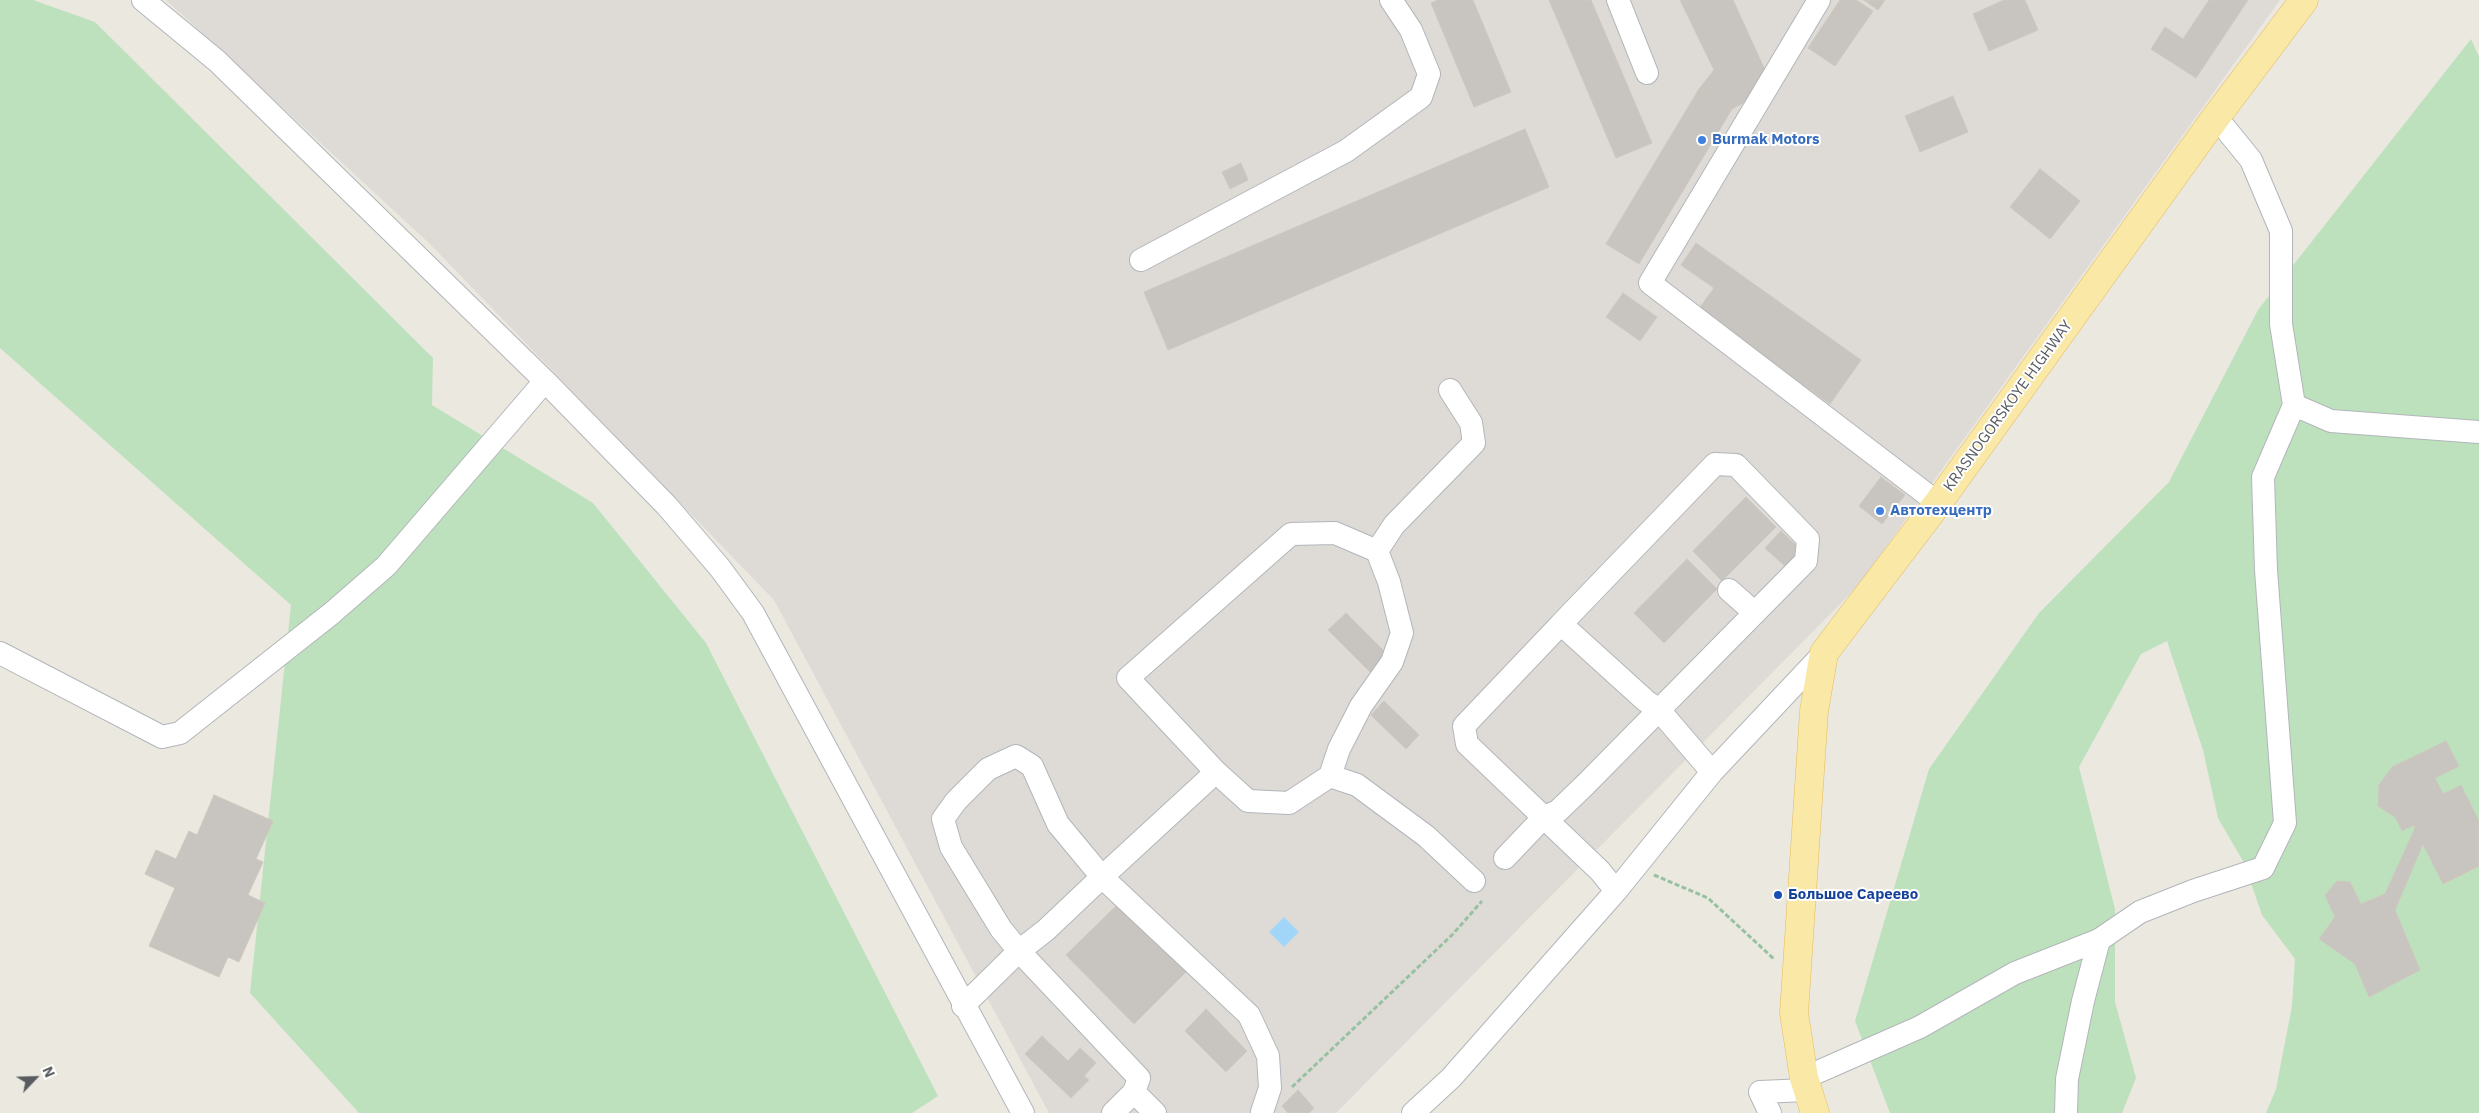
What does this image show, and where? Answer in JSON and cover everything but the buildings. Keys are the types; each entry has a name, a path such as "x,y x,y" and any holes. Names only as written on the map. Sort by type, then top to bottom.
{"main road":[{"name":"KRASNOGORSKOYE HIGHWAY","path":"1808,1094 1794,1013 1814,711 1824,653 1938,502 2216,117 2304,0"}],"street":[{"path":"143,0 217,61 545,381 667,506 720,568 753,613 963,1006 1023,1113"},
{"path":"1141,260 1346,151 1421,97 1429,74 1410,30 1391,0"},
{"path":"1618,0 1647,73"},
{"path":"1819,0 1650,283 1938,502"},
{"path":"1770,1113 1760,1092 1808,1094 2015,973 2099,940 2140,912 2193,891 2263,868 2285,823 2266,570 2263,477 2294,405 2281,324 2281,231 2251,160 2216,117"},
{"path":"0,653 162,737 180,733 332,613 386,566 545,381"},
{"path":"1377,551 1394,525 1474,443 1471,423 1450,390"},
{"path":"2294,405 2330,421 2479,432"},
{"path":"1505,858 1544,817 1558,811 1806,561 1808,540 1736,465 1715,464 1464,726 1467,744 1544,817 1600,871 1616,891"},
{"path":"1334,533 1377,551 1389,582 1402,633 1392,662 1361,706 1339,749 1330,776 1289,803 1248,800 1216,772 1128,678 1291,534 1334,533"},
{"path":"1729,590 1755,613"},
{"path":"1561,624 1646,701 1659,710 1712,772"},
{"path":"1413,1113 1451,1078 1616,891 1712,772 1824,653"},
{"path":"1113,1113 1134,1092 1139,1078 1019,951 996,922 951,847 944,819 956,800 988,768 1016,756 1032,766 1058,824 1102,877 1249,1015 1268,1056 1270,1088 1262,1113"},
{"path":"963,1006 1019,951 1046,930 1216,772"},
{"path":"1330,776 1357,785 1426,836 1478,891"},
{"path":"2066,1113 2067,1079 2083,1001 2099,940"},
{"path":"1134,1092 1155,1113"}],"path":[{"path":"1635,868 1708,898 1796,977"},
{"path":"1270,1088 1290,1089 1453,934 1478,891"}],"shaded area":[{"path":"166,0 2280,0 1858,586 1336,1113 1049,1113 774,600 430,244"}],"green space":[{"path":"0,0 33,0 95,22 433,358 432,405 593,503 706,643 938,1096 912,1113 359,1113 250,993 291,605 0,348"},
{"path":"2471,39 2479,57 2479,1113 2266,1113 2276,1089 2292,1006 2295,959 2262,915 2244,863 2218,818 2203,750 2167,641 2141,654 2079,767 2115,909 2115,1002 2136,1078 2122,1113 1890,1113 1855,1021 1929,769 2039,613 2169,482 2258,310"}],"water":[{"path":"1284,917 1299,932 1284,947 1269,932"}],"place":[{"name":"Burmak Motors","path":"1702,140"},
{"name":"Автотехцентр","path":"1880,511"},
{"name":"Большое Сареево","path":"1778,895"}]}
